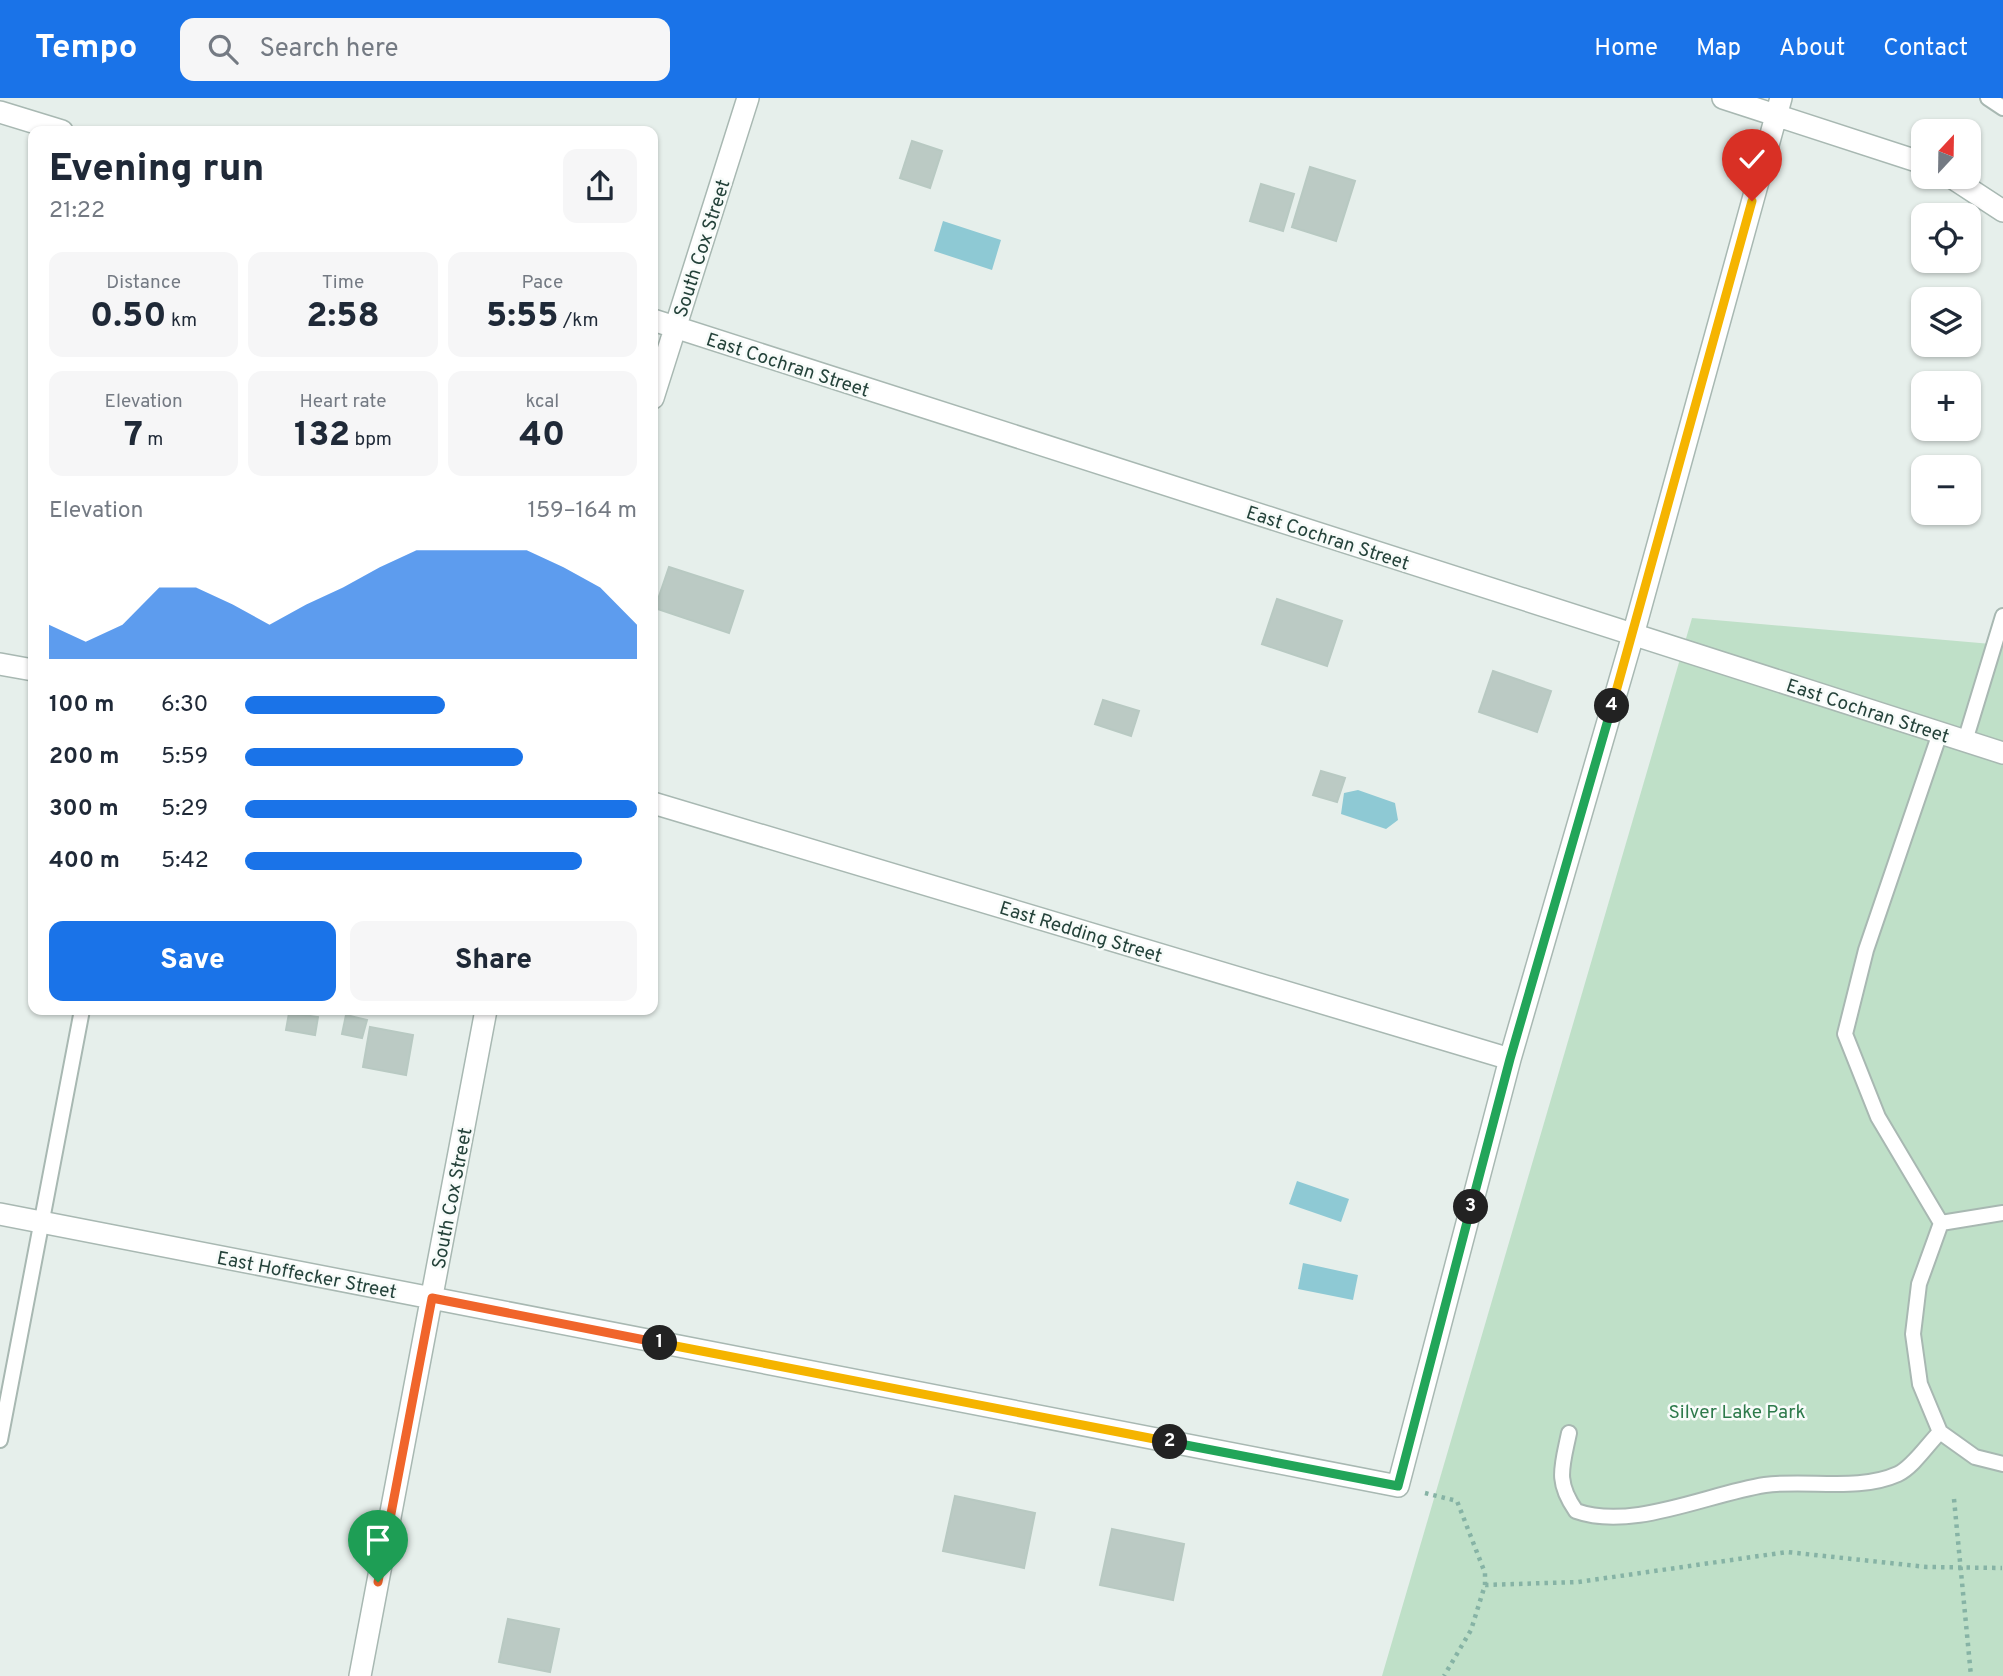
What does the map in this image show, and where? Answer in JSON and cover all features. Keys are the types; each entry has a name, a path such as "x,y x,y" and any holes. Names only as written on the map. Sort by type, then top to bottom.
{"street":[{"name":"South Cox Street","path":"658,382 748,98"},
{"path":"1723,98 1778,106 1911,158"},
{"path":"1510,1059 1633,635 1778,106"},
{"path":"0,111 46,126"},
{"path":"1969,189 2003,211"},
{"name":"East Cochran Street","path":"658,322 2003,753"},
{"path":"0,664 28,669"},
{"name":"East Redding Street","path":"658,804 1510,1059"},
{"name":"South Cox Street","path":"360,1676 485,1015"},
{"name":"East Hoffecker Street","path":"0,1214 1398,1486 1510,1059"}],"lane":[{"path":"1988,98 2003,108"},
{"path":"1965,741 2003,616"},
{"path":"1940,733 1866,950 1845,1034 1878,1117 1941,1223"},
{"path":"0,1440 81,1015"},
{"path":"1941,1223 2003,1213"},
{"path":"1941,1223 1919,1284 1913,1334 1920,1384 1940,1432 1975,1457 2003,1464"},
{"path":"1569,1433 1560,1476 1567,1497 1576,1511 1614,1519 1765,1485 1810,1482 1860,1484 1900,1473 1940,1432"}],"path":[{"path":"1954,1499 1971,1676"},
{"path":"1444,1676 1471,1630 1485,1585 1485,1573 1457,1501"},
{"path":"1485,1585 1577,1582 1787,1552 1961,1568 2002,1567"}],"green space":[{"name":"Silver Lake Park","path":"1692,618 2003,645 2003,1676 1382,1676"}],"water":[{"path":"943,221 1001,240 992,270 934,251"},
{"path":"1358,790 1395,803 1398,820 1386,829 1341,814 1344,793"},
{"path":"1297,1181 1349,1199 1341,1222 1289,1204"},
{"path":"1303,1263 1358,1275 1353,1300 1298,1289"}],"building":[{"path":"912,141 942,151 930,188 900,178"},
{"path":"1310,167 1355,181 1336,241 1292,227"},
{"path":"1261,184 1294,194 1283,231 1250,221"},
{"path":"669,567 743,591 729,633 658,609 658,599"},
{"path":"1277,599 1342,621 1327,666 1262,644"},
{"path":"1493,671 1551,691 1537,732 1479,712"},
{"path":"1103,700 1139,711 1131,736 1095,724"},
{"path":"1321,771 1345,778 1337,802 1313,795"},
{"path":"289,1015 318,1017 315,1035 286,1030"},
{"path":"346,1015 367,1020 362,1038 342,1034"},
{"path":"370,1027 413,1035 406,1075 363,1067"},
{"path":"955,1496 1035,1513 1024,1568 943,1551"},
{"path":"1112,1529 1184,1544 1173,1600 1100,1585"},
{"path":"508,1619 559,1629 550,1672 499,1662"}],"route":[{"path":"378,1582 432,1298 1398,1486 1510,1059 1633,635 1752,201"}]}
